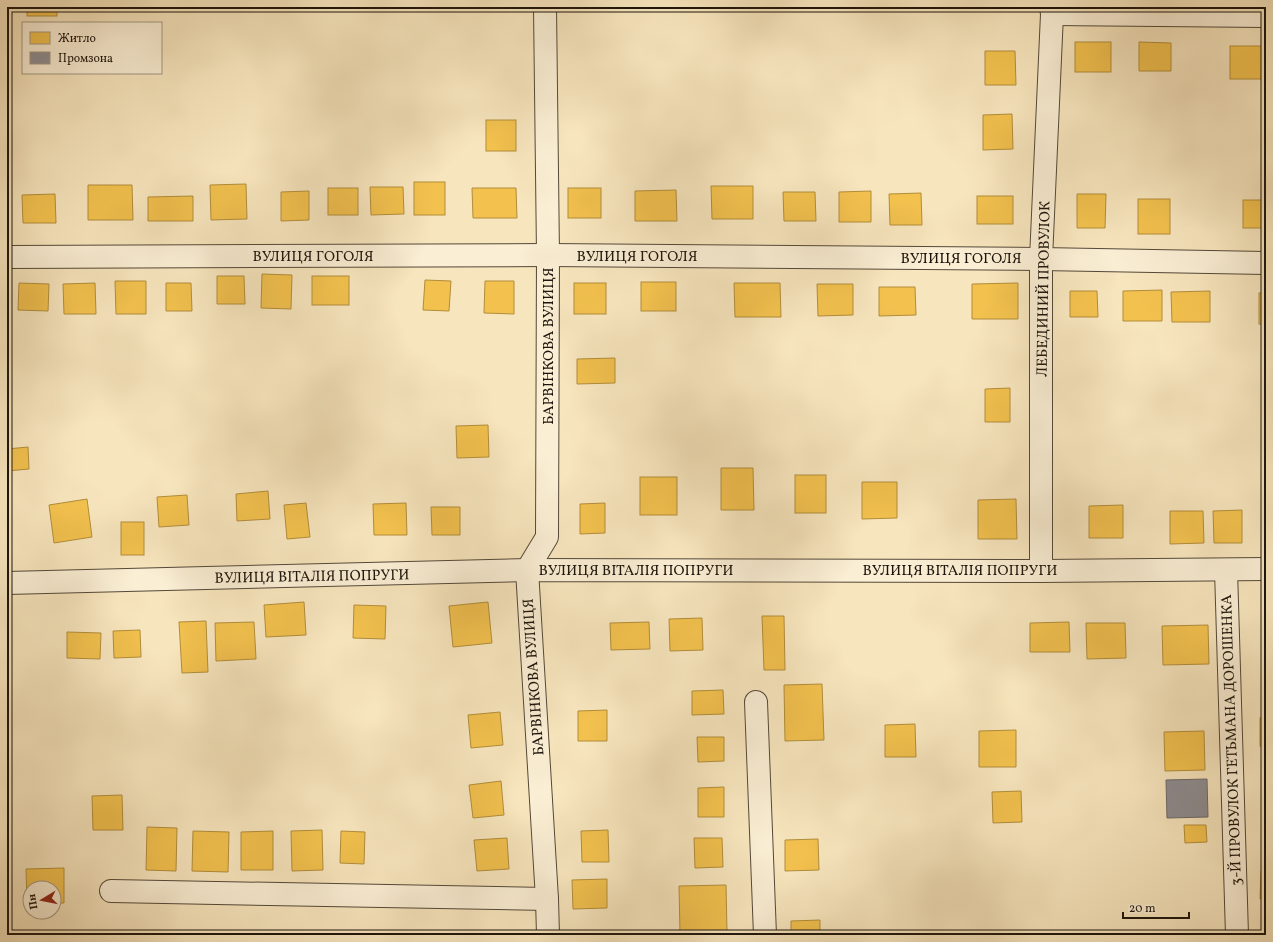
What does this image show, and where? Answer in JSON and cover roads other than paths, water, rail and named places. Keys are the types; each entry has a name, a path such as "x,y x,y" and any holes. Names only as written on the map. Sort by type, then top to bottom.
{"street":[{"name":"БАРВІНКОВА ВУЛИЦЯ","path":"545,7 548,255 546,537 527,570 548,935"},
{"path":"1051,10 1266,16"},
{"name":"ЛЕБЕДИНИЙ ПРОВУЛОК","path":"1041,571 1041,259 1051,10"},
{"name":"ВУЛИЦЯ ГОГОЛЯ","path":"7,257 548,255 1041,259 1266,263"},
{"name":"ВУЛИЦЯ ВІТАЛІЯ ПОПРУГИ","path":"7,583 527,570 1041,571 1266,569"},
{"name":"3-Й ПРОВУЛОК ГЕТЬМАНА ДОРОШЕНКА","path":"1226,570 1236,935"},
{"path":"756,702 765,935"},
{"path":"112,891 547,899"}]}
